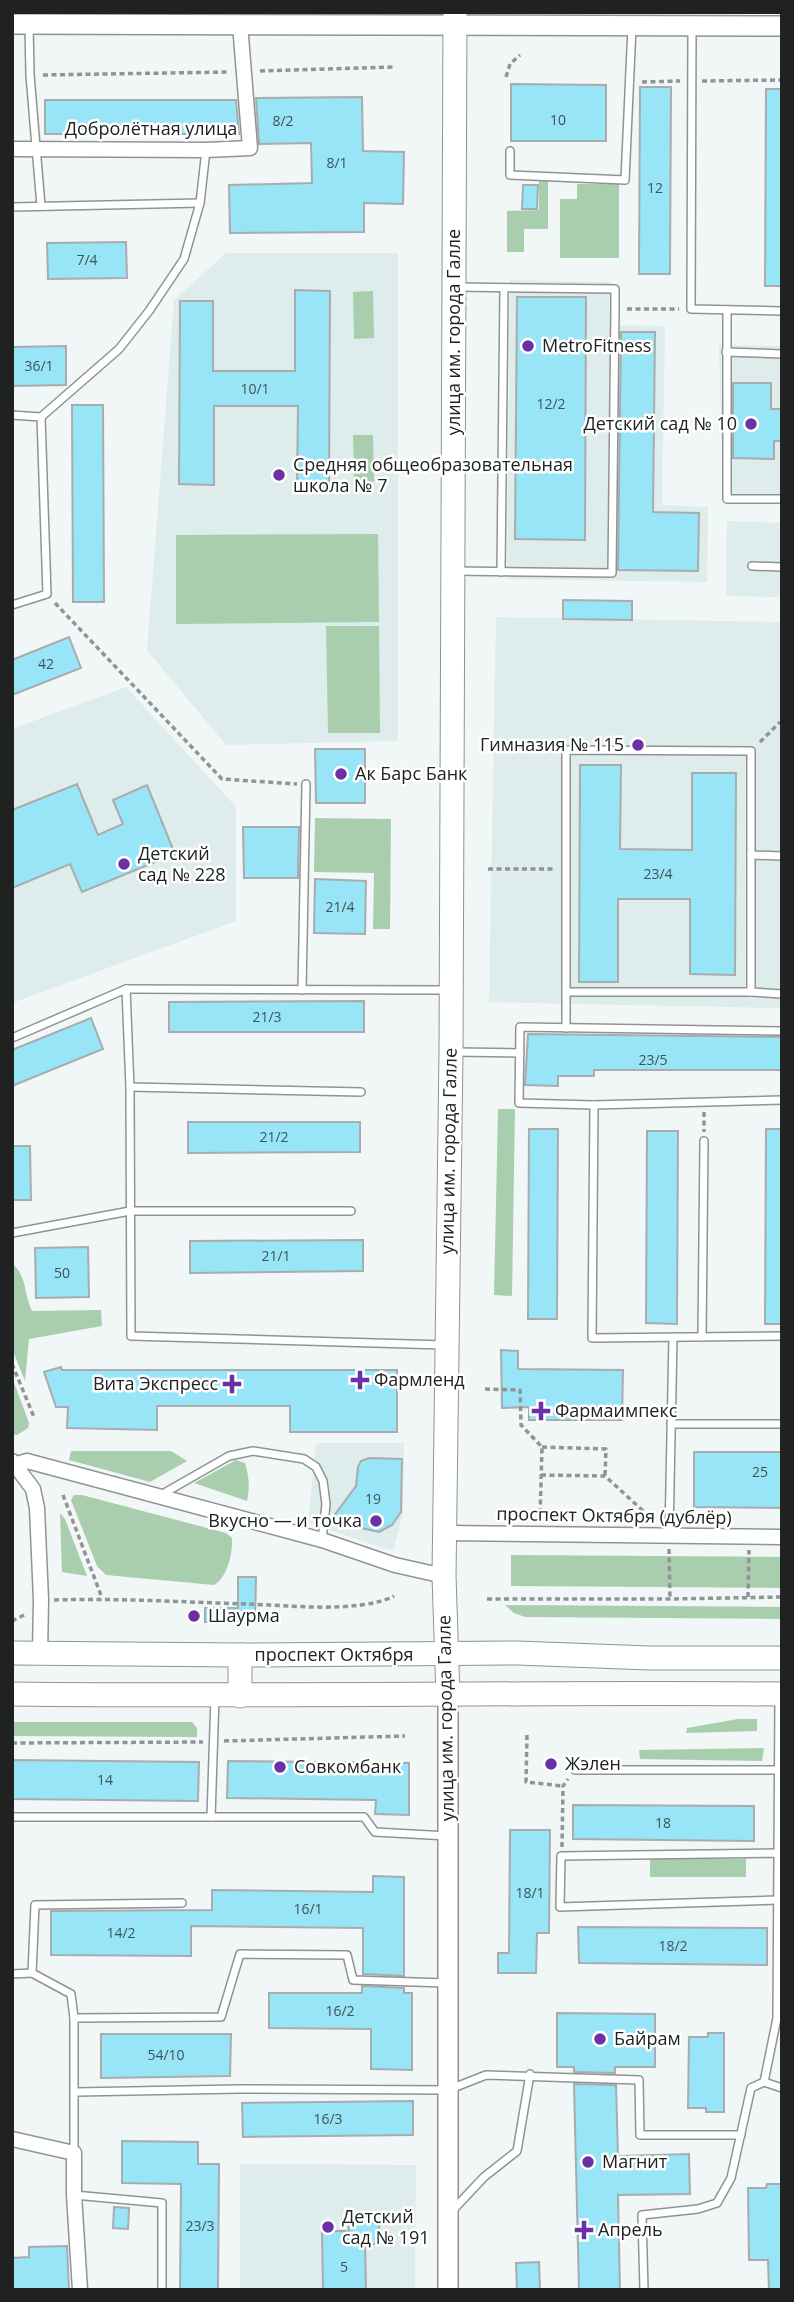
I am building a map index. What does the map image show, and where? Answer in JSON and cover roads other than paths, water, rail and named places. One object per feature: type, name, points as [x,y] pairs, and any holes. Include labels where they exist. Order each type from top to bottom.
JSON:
[{"type":"main road","points":[[759,12],[782,25]]},
{"type":"main road","points":[[21,24],[104,18],[240,24],[455,19],[632,26],[782,25]]},
{"type":"main road","name":"улица им. города Галле","points":[[447,2290],[448,1696],[444,1576],[451,1052],[455,19]]},
{"type":"main road","name":"проспект Октября","points":[[12,1653],[518,1653],[649,1658],[782,1658]]},
{"type":"main road","points":[[240,1655],[240,1696]]},
{"type":"main road","points":[[648,1693],[649,1658]]},
{"type":"main road","points":[[12,1694],[780,1694]]},
{"type":"street","name":"Добролётная улица","points":[[12,149],[250,148],[240,24]]},
{"type":"street","points":[[14,1462],[27,1461],[321,1540],[395,1565],[444,1576]]},
{"type":"street","points":[[14,1462],[33,1489],[37,1508],[40,1653]]},
{"type":"street","name":"проспект Октября (дублёр)","points":[[445,1533],[782,1537]]},
{"type":"street","points":[[12,2139],[74,2153],[80,2290]]},
{"type":"lane","points":[[21,24],[30,75],[41,206]]},
{"type":"lane","points":[[510,150],[510,176],[625,180],[632,26]]},
{"type":"lane","points":[[692,26],[691,309],[782,311]]},
{"type":"lane","points":[[12,415],[41,417],[119,349],[149,311],[184,258],[200,203],[206,150]]},
{"type":"lane","points":[[12,207],[200,203]]},
{"type":"lane","points":[[453,571],[612,573],[615,309],[615,289],[454,287]]},
{"type":"lane","points":[[501,572],[503,288]]},
{"type":"lane","points":[[727,310],[727,499],[782,499]]},
{"type":"lane","points":[[726,352],[782,354]]},
{"type":"lane","points":[[12,605],[47,594],[41,417]]},
{"type":"lane","points":[[752,566],[782,568]]},
{"type":"lane","points":[[566,1028],[566,750],[751,751],[751,992]]},
{"type":"lane","points":[[302,990],[306,784]]},
{"type":"lane","points":[[751,855],[782,856]]},
{"type":"lane","points":[[12,1038],[126,989],[451,990]]},
{"type":"lane","points":[[126,989],[130,1087],[131,1336],[445,1345]]},
{"type":"lane","points":[[566,992],[782,994]]},
{"type":"lane","points":[[782,1031],[520,1027],[519,1103],[594,1105],[782,1100]]},
{"type":"lane","points":[[451,1052],[520,1052]]},
{"type":"lane","points":[[130,1087],[361,1092]]},
{"type":"lane","points":[[594,1105],[592,1338],[782,1336]]},
{"type":"lane","points":[[702,1337],[704,1141]]},
{"type":"lane","points":[[12,1233],[130,1211],[351,1211]]},
{"type":"lane","points":[[669,1536],[673,1337]]},
{"type":"lane","points":[[671,1424],[782,1423]]},
{"type":"lane","points":[[158,1496],[229,1456],[253,1451],[304,1459],[316,1466],[323,1481],[326,1504],[321,1540]]},
{"type":"lane","points":[[764,2082],[780,2018],[780,1694]]},
{"type":"lane","points":[[211,1817],[215,1696]]},
{"type":"lane","points":[[575,1770],[780,1770]]},
{"type":"lane","points":[[12,1816],[364,1817],[375,1832],[448,1836]]},
{"type":"lane","points":[[778,1900],[560,1907],[561,1856],[780,1854]]},
{"type":"lane","points":[[32,1973],[35,1905],[182,1903]]},
{"type":"lane","points":[[74,2018],[221,2017],[240,1954],[347,1955],[353,1980],[448,1983]]},
{"type":"lane","points":[[12,1974],[32,1973],[71,1994],[76,2092],[74,2153]]},
{"type":"lane","points":[[76,2092],[239,2089],[447,2090],[485,2075],[530,2074],[639,2080],[640,2135],[741,2135]]},
{"type":"lane","points":[[447,2216],[484,2177],[517,2151],[530,2074]]},
{"type":"lane","points":[[644,2290],[642,2215],[698,2209],[717,2203],[731,2178],[751,2088],[764,2082],[782,2088]]},
{"type":"lane","points":[[74,2195],[162,2203],[162,2290]]},
{"type":"place","name":"MetroFitness","points":[[528,346]]},
{"type":"place","name":"Детский сад № 10","points":[[751,424]]},
{"type":"place","name":"Средняя общеобразовательная школа № 7","points":[[279,475]]},
{"type":"place","name":"Гимназия № 115","points":[[638,745]]},
{"type":"place","name":"Ак Барс Банк","points":[[341,774]]},
{"type":"place","name":"Детский сад № 228","points":[[124,864]]},
{"type":"place","name":"Фармленд","points":[[360,1380]]},
{"type":"place","name":"Вита Экспресс","points":[[232,1384]]},
{"type":"place","name":"Фармаимпекс","points":[[541,1411]]},
{"type":"place","name":"Вкусно — и точка","points":[[376,1521]]},
{"type":"place","name":"Шаурма","points":[[194,1616]]},
{"type":"place","name":"Жэлен","points":[[551,1764]]},
{"type":"place","name":"Совкомбанк","points":[[280,1767]]},
{"type":"place","name":"Байрам","points":[[600,2039]]},
{"type":"place","name":"Магнит","points":[[588,2162]]},
{"type":"place","name":"Детский сад № 191","points":[[328,2227]]},
{"type":"place","name":"Апрель","points":[[584,2230]]}]
